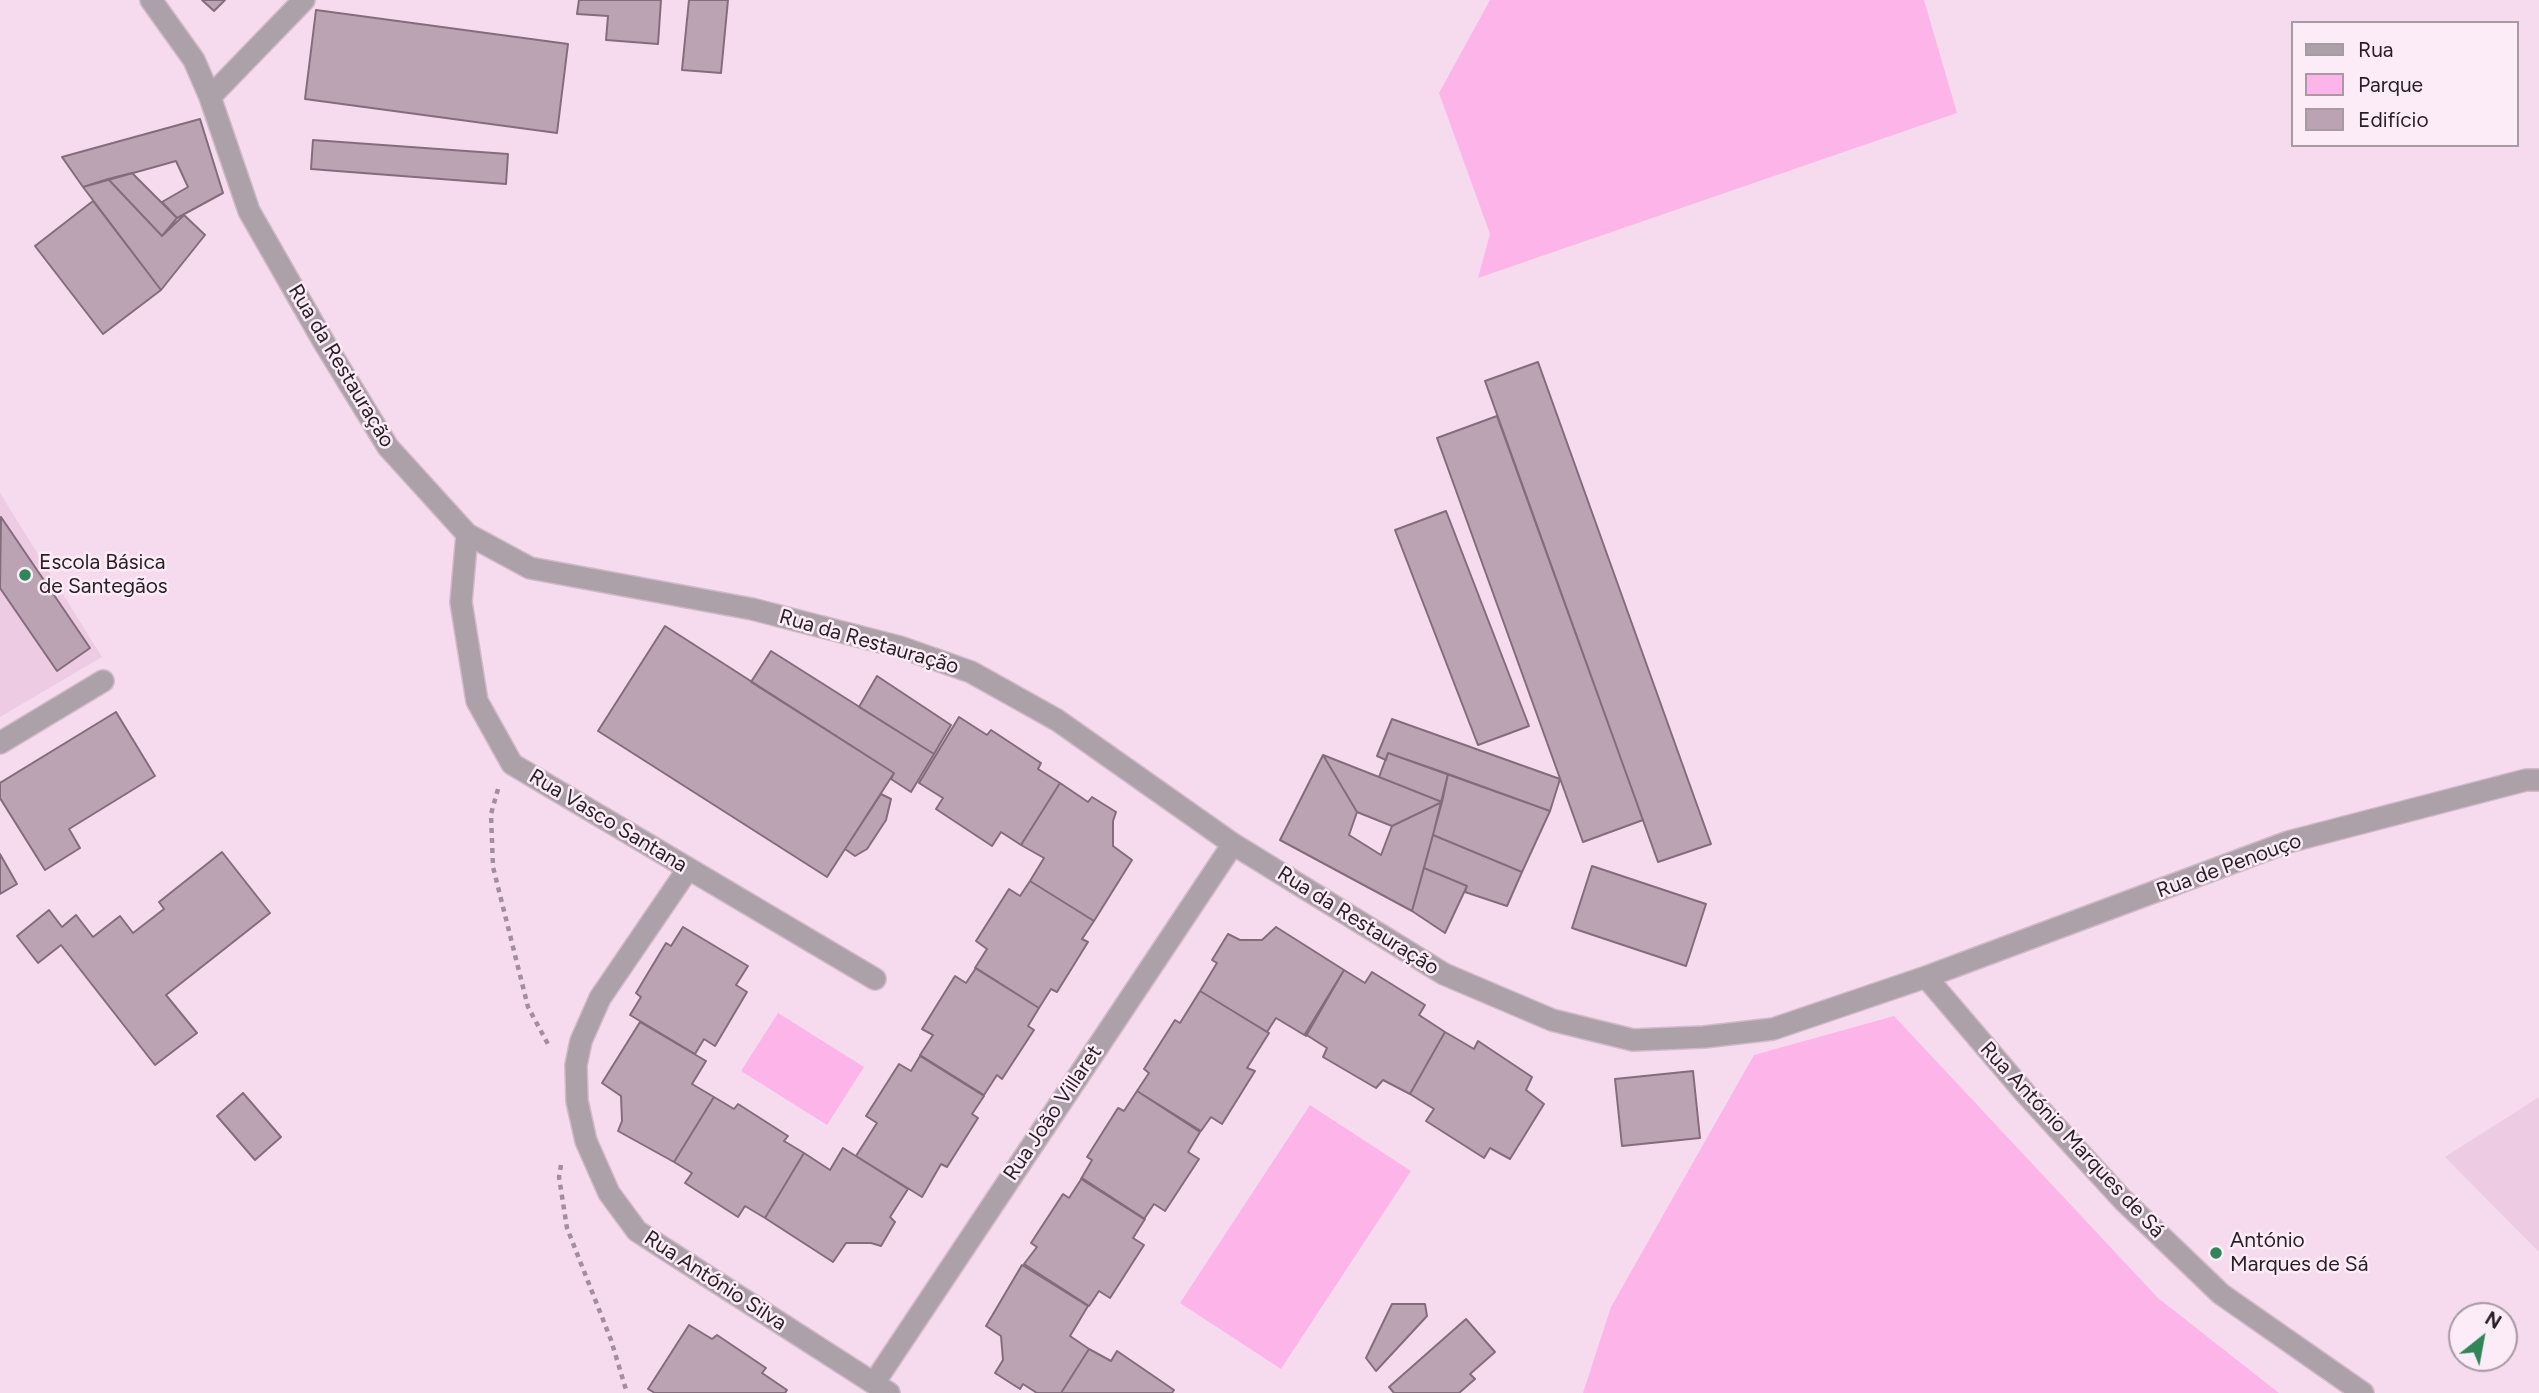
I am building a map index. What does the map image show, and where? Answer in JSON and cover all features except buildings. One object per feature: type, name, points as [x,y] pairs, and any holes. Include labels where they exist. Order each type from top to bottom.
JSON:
[{"type":"street","name":"Rua da Restauração","points":[[151,0],[194,60],[210,97],[249,211],[325,344],[388,447],[467,534],[530,568],[752,609],[900,648],[971,672],[1057,720],[1233,844],[1455,979],[1552,1020],[1633,1040],[1704,1037],[1773,1029],[1926,977]]},
{"type":"street","points":[[210,97],[304,0]]},
{"type":"street","name":"Rua Vasco Santana","points":[[467,534],[461,602],[477,701],[512,764],[875,979]]},
{"type":"street","points":[[0,743],[103,681]]},
{"type":"street","name":"Rua de Penouço","points":[[1926,977],[2288,842],[2526,780],[2539,779]]},
{"type":"street","name":"Rua João Villaret","points":[[881,1388],[1233,844]]},
{"type":"street","name":"Rua António Silva","points":[[688,869],[600,998],[581,1041],[576,1065],[577,1101],[586,1141],[609,1193],[637,1231],[881,1388]]},
{"type":"street","name":"Rua António Marques de Sá","points":[[1926,977],[2025,1093],[2151,1228],[2221,1294],[2363,1393]]},
{"type":"path","points":[[512,764],[498,787],[491,814],[493,867],[528,1007],[546,1044],[576,1065]]},
{"type":"path","points":[[563,1152],[559,1177],[567,1228],[611,1340],[627,1393]]},
{"type":"shaded area","name":"Escola Básica de Santegãos","points":[[0,493],[102,657],[0,717]]},
{"type":"shaded area","points":[[2539,1097],[2539,1252],[2445,1157]]},
{"type":"green space","points":[[1490,0],[1924,0],[1957,113],[1478,278],[1490,234],[1439,93]]},
{"type":"green space","points":[[778,1013],[864,1067],[827,1125],[741,1071]]},
{"type":"green space","points":[[1894,1016],[2158,1298],[2279,1393],[1583,1393],[1611,1307],[1754,1055]]},
{"type":"green space","points":[[1310,1105],[1411,1171],[1281,1369],[1180,1303]]},
{"type":"place","name":"Escola Básica de Santegãos","points":[[25,575]]},
{"type":"place","name":"António Marques de Sá","points":[[2216,1253]]}]
